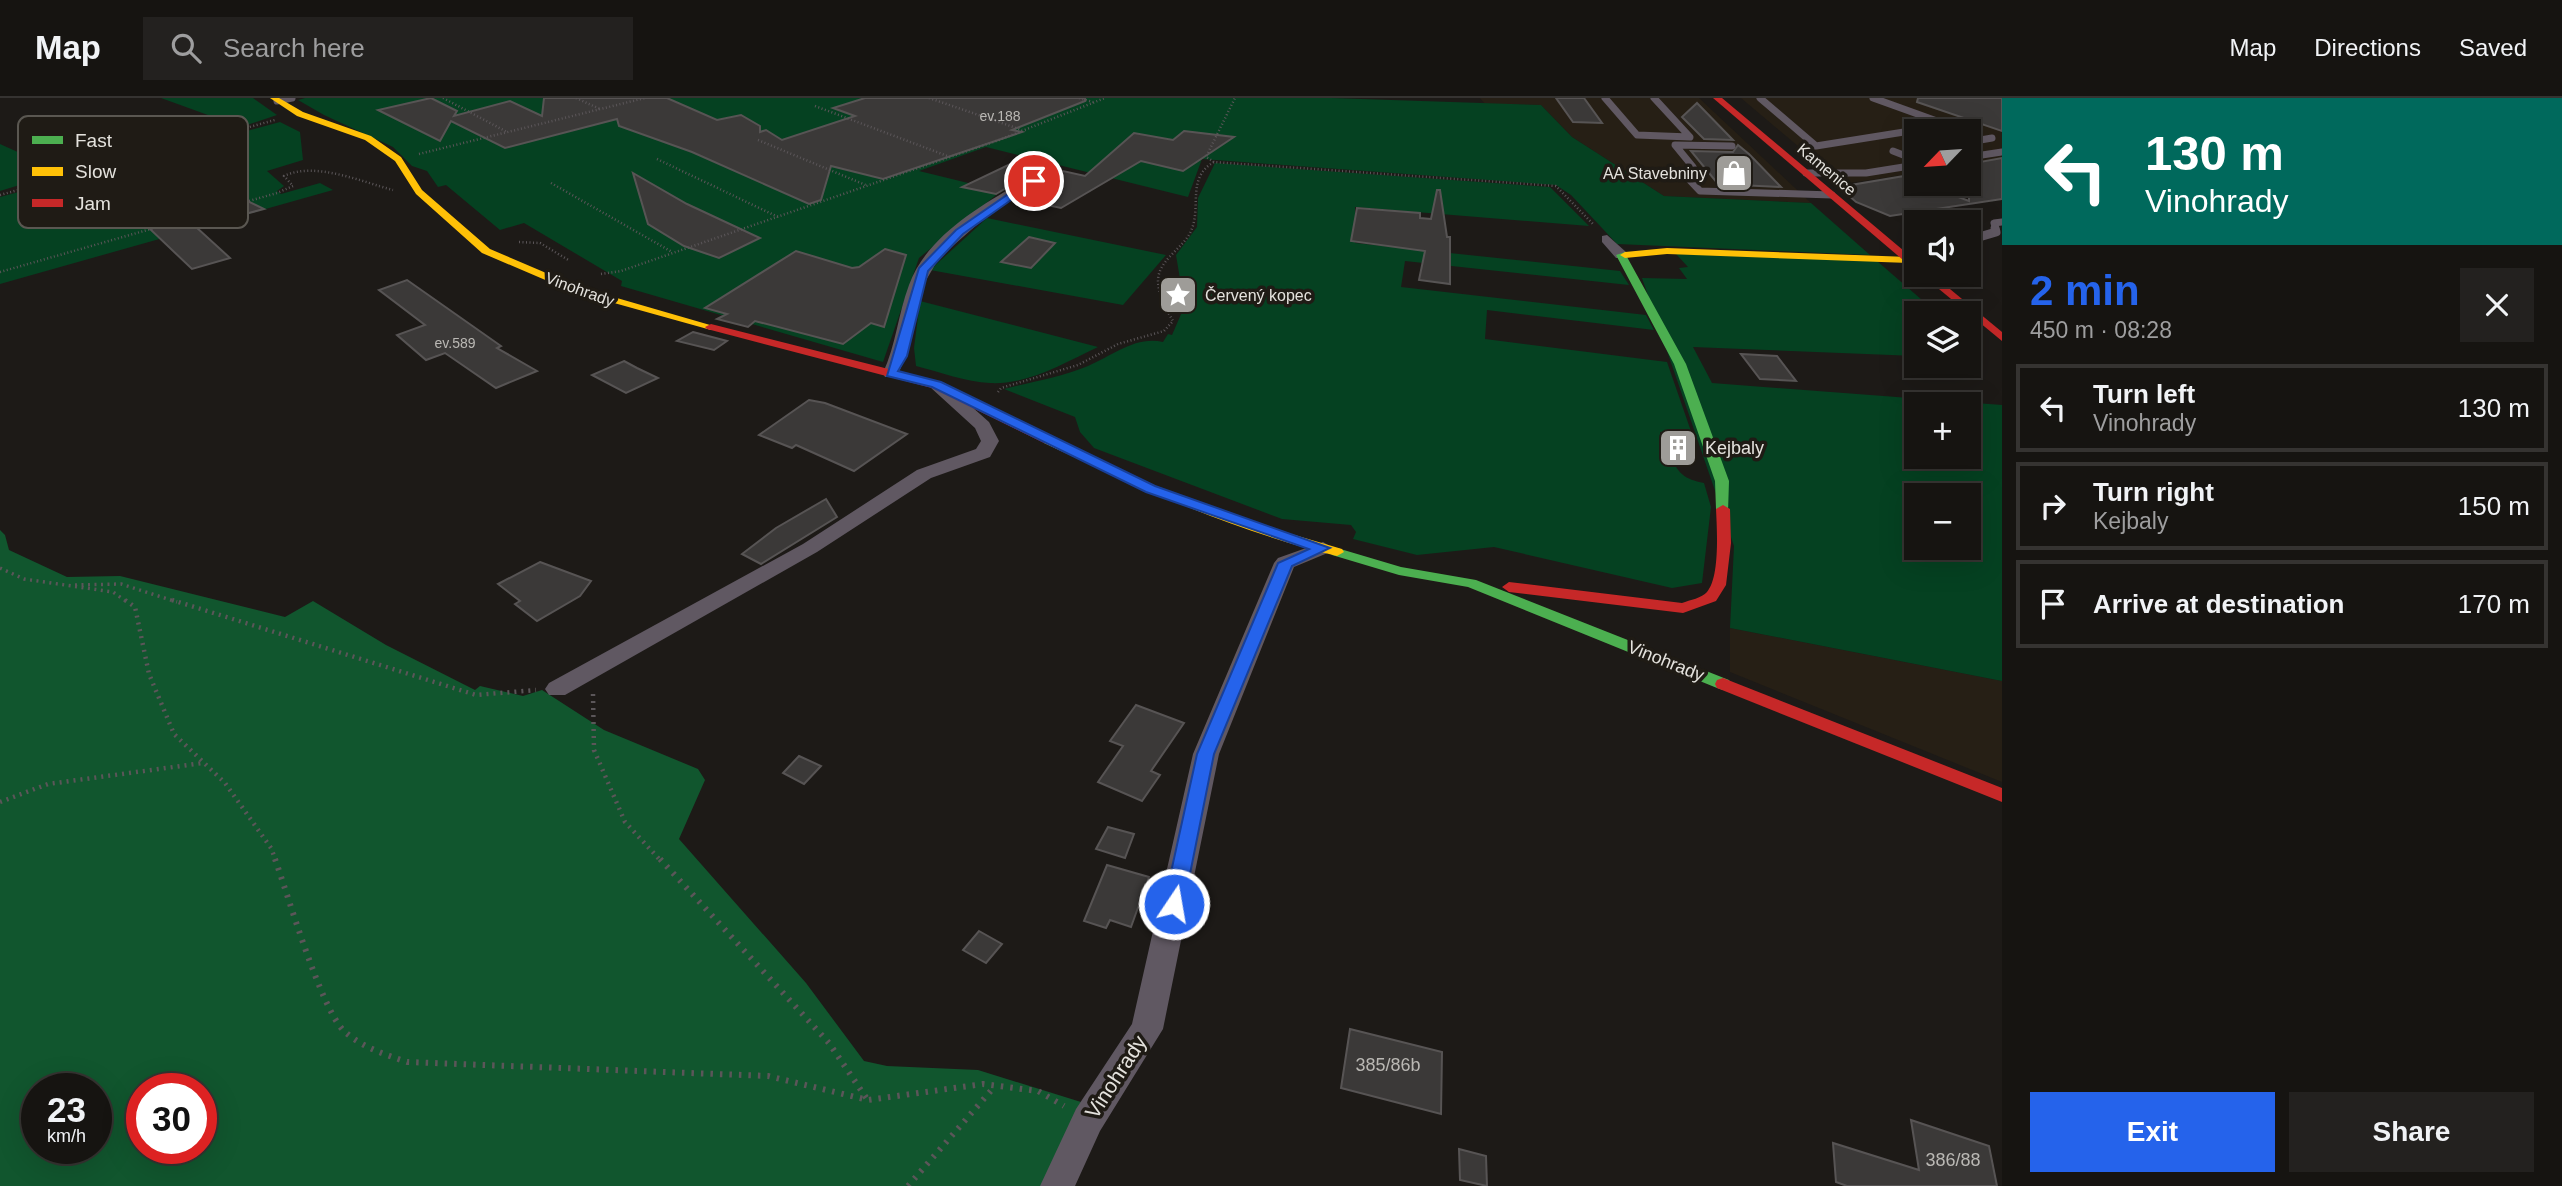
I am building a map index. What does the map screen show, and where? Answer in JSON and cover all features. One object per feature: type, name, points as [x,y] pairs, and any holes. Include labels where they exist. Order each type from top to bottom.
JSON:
[{"type":"street","name":"Kamenice","points":[[1717,98],[1904,253]]},
{"type":"street","name":"Vinohrady","points":[[281,99],[300,114],[368,138],[398,159],[419,192],[486,251],[575,289],[625,305],[936,385],[1151,489],[1399,571],[1471,583],[2002,795]]},
{"type":"street","points":[[891,373],[901,356],[923,270],[960,232],[1011,194],[1056,168]]},
{"type":"street","points":[[1471,583],[1683,608],[1711,598],[1719,585],[1724,543],[1722,481],[1680,364],[1621,255],[1606,239]]},
{"type":"street","points":[[1621,255],[1667,251],[1904,257]]},
{"type":"street","points":[[1941,287],[2002,338]]},
{"type":"street","name":"Vinohrady","points":[[557,689],[810,548],[924,474],[983,453],[990,441],[983,426],[936,385]]},
{"type":"street","name":"Vinohrady","points":[[1057,1186],[1088,1120],[1147,1029],[1211,741],[1286,563],[1323,548]]},
{"type":"lane","points":[[1605,98],[1637,135],[1690,136],[1654,98]]},
{"type":"lane","points":[[1760,98],[1816,146],[1948,125],[1874,98]]},
{"type":"lane","points":[[1981,140],[1993,138]]},
{"type":"lane","points":[[1732,146],[1675,145],[1693,167],[1684,174],[1700,191],[1832,195]]},
{"type":"lane","points":[[1893,151],[1904,155]]},
{"type":"lane","points":[[1981,155],[2002,152]]},
{"type":"lane","points":[[1806,173],[1866,173],[1904,167]]},
{"type":"lane","points":[[1981,236],[1996,232],[1994,223],[2002,222]]},
{"type":"path","points":[[443,98],[507,132]]},
{"type":"path","points":[[576,98],[600,109]]},
{"type":"path","points":[[398,159],[645,98]]},
{"type":"path","points":[[929,98],[1023,130]]},
{"type":"path","points":[[1079,98],[1094,103]]},
{"type":"path","points":[[599,274],[621,271],[869,187],[1105,98]]},
{"type":"path","points":[[1235,98],[1206,157],[1214,162],[1556,186],[1606,239]]},
{"type":"path","points":[[815,106],[951,157]]},
{"type":"path","points":[[248,128],[300,114]]},
{"type":"path","points":[[758,140],[869,187]]},
{"type":"path","points":[[657,159],[779,218]]},
{"type":"path","points":[[989,410],[1001,388],[1078,365],[1118,344],[1164,331],[1173,321],[1157,283],[1159,272],[1192,229],[1195,190],[1202,171],[1214,162]]},
{"type":"path","points":[[248,201],[293,186],[284,176],[298,170],[354,179],[391,190]]},
{"type":"path","points":[[551,183],[673,253]]},
{"type":"path","points":[[0,195],[18,190]]},
{"type":"path","points":[[0,272],[154,228]]},
{"type":"path","points":[[524,247],[518,242],[532,240],[547,245],[580,268]]},
{"type":"path","points":[[0,568],[24,579],[113,593],[135,607],[149,674],[174,734],[225,783],[271,848],[321,990],[342,1029],[368,1049],[407,1062],[768,1076],[868,1100],[983,1084],[1038,1091],[1088,1120]]},
{"type":"path","points":[[57,586],[121,584],[476,695],[557,689]]},
{"type":"path","points":[[597,666],[592,704],[594,750],[625,822],[829,1043],[868,1100]]},
{"type":"path","points":[[0,802],[48,784],[204,763]]},
{"type":"path","points":[[908,1186],[996,1086]]},
{"type":"shaded area","points":[[1480,98],[1699,98],[1811,203],[1664,196],[1572,137],[1541,105],[1485,104]]},
{"type":"shaded area","points":[[1741,98],[2002,98],[2002,158],[1981,162],[1981,119],[1904,119],[1904,175],[1843,184]]},
{"type":"shaded area","points":[[1730,628],[2002,681],[2002,782],[1730,672]]},
{"type":"green space","points":[[161,98],[253,98],[277,115],[248,125],[248,116],[211,116]]},
{"type":"green space","points":[[1332,98],[1541,105],[1572,137],[1664,196],[1811,203],[1870,255],[1617,244],[1571,195],[1556,185],[1202,159],[1188,197],[986,147],[919,171],[1001,191],[919,258],[883,362],[621,286],[622,281],[524,223],[500,230],[446,185],[438,187],[427,171],[412,166],[393,147],[298,100]]},
{"type":"green space","points":[[280,122],[300,132],[303,160],[267,171],[284,186],[277,191],[281,194],[320,183],[333,190],[248,214],[248,131]]},
{"type":"green space","points":[[0,144],[18,152],[18,185],[0,191]]},
{"type":"green space","points":[[1215,163],[1550,187],[1589,226],[1355,207],[1355,243],[1620,271],[1629,285],[1405,261],[1401,287],[1646,315],[1654,330],[1487,310],[1485,339],[1667,362],[1693,437],[1660,432],[1662,454],[1670,456],[1683,475],[1704,483],[1711,507],[1702,583],[1672,588],[1494,547],[1417,555],[1353,539],[1356,532],[1351,525],[1282,519],[1094,448],[1080,432],[1075,417],[1004,389],[1068,373],[1134,344],[1163,342],[1168,334],[1172,335],[1188,298],[1181,289],[1176,288],[1180,279],[1176,255],[1197,227],[1198,198]]},
{"type":"green space","points":[[18,192],[18,228],[198,228],[0,284],[0,197]]},
{"type":"green space","points":[[987,218],[1166,255],[1123,305],[930,270]]},
{"type":"green space","points":[[1676,254],[1877,261],[1923,301],[1904,301],[1904,356],[1693,347],[1712,383],[1904,398],[1904,469],[1981,469],[1981,403],[2002,405],[2002,681],[1730,628],[1734,546],[1642,278],[1687,279],[1679,268],[1688,267]]},
{"type":"green space","points":[[920,301],[1098,347],[1032,377],[1004,383],[972,381],[916,366],[914,348]]},
{"type":"green space","points":[[0,530],[5,535],[9,550],[67,577],[120,576],[285,617],[313,601],[386,645],[475,690],[480,686],[523,696],[542,690],[604,730],[698,769],[705,780],[679,839],[806,983],[864,1061],[887,1066],[978,1070],[1081,1102],[1048,1186],[0,1186]]},
{"type":"building","points":[[431,98],[457,111],[454,116],[510,101],[542,116],[544,98],[667,98],[717,120],[741,115],[760,126],[760,132],[766,130],[782,140],[855,116],[833,108],[865,98],[1085,98],[1085,101],[1012,130],[1022,132],[883,179],[831,166],[821,200],[809,204],[692,152],[619,126],[617,119],[505,148],[451,121],[440,141],[378,110]]},
{"type":"building","points":[[1556,98],[1584,98],[1602,123],[1573,122]]},
{"type":"building","points":[[1918,98],[2002,98],[2002,131],[1981,124],[1981,119],[1967,119],[1917,102]]},
{"type":"building","points":[[1697,103],[1733,140],[1704,139],[1682,117]]},
{"type":"building","points":[[1184,131],[1234,137],[1183,171],[1141,161],[1061,208],[1018,199],[1063,171],[1085,176],[1134,133],[1173,140]]},
{"type":"building","points":[[1738,145],[1781,187],[1718,184],[1691,151],[1733,152]]},
{"type":"building","points":[[2002,158],[2002,199],[1930,210],[1904,210],[1904,214],[1890,216],[1856,202],[1839,187],[1904,176],[1904,196],[1956,196],[1969,201],[1969,196],[1981,196],[1981,162]]},
{"type":"building","points":[[1019,160],[1044,166],[996,194],[962,187]]},
{"type":"building","points":[[633,173],[687,204],[760,238],[719,258],[684,246],[648,224]]},
{"type":"building","points":[[1437,190],[1440,190],[1447,237],[1450,237],[1450,284],[1419,280],[1425,251],[1351,241],[1357,208],[1420,213],[1420,218],[1431,219]]},
{"type":"building","points":[[248,201],[264,209],[248,213]]},
{"type":"building","points":[[149,228],[197,228],[230,258],[192,269]]},
{"type":"building","points":[[1029,237],[1055,243],[1031,268],[1001,262]]},
{"type":"building","points":[[885,249],[906,255],[884,327],[871,323],[843,344],[755,321],[748,327],[717,319],[727,314],[705,308],[796,251],[852,268],[859,267]]},
{"type":"building","points":[[407,280],[501,346],[497,348],[537,371],[496,388],[445,353],[426,360],[397,335],[425,325],[379,290]]},
{"type":"building","points":[[693,332],[727,341],[714,350],[677,341]]},
{"type":"building","points":[[1741,354],[1777,356],[1796,381],[1760,379]]},
{"type":"building","points":[[624,361],[658,378],[626,393],[592,375]]},
{"type":"building","points":[[809,400],[825,403],[907,434],[854,471],[796,445],[792,448],[759,435]]},
{"type":"building","points":[[826,499],[837,517],[761,564],[742,554],[776,528]]},
{"type":"building","points":[[540,562],[591,581],[580,596],[537,621],[515,604],[520,601],[498,584]]},
{"type":"building","points":[[1136,705],[1184,723],[1151,771],[1160,775],[1142,801],[1098,782],[1123,746],[1110,741]]},
{"type":"building","points":[[799,756],[821,766],[804,784],[783,773]]},
{"type":"building","points":[[1108,827],[1134,834],[1125,858],[1096,849]]},
{"type":"building","points":[[1107,865],[1149,877],[1131,927],[1110,920],[1106,928],[1084,921]]},
{"type":"building","points":[[979,931],[1002,944],[986,963],[963,950]]},
{"type":"building","points":[[1350,1029],[1442,1052],[1441,1114],[1341,1088]]},
{"type":"building","points":[[1911,1120],[1989,1146],[1997,1186],[1847,1186],[1836,1182],[1833,1143],[1919,1170]]},
{"type":"building","points":[[1459,1149],[1486,1156],[1487,1186],[1460,1180]]},
{"type":"traffic: fast","points":[[1625,255],[1621,255],[1680,364],[1722,481],[1723,509]]},
{"type":"traffic: fast","points":[[1337,552],[1399,571],[1471,583],[1723,684]]},
{"type":"traffic: slow","points":[[274,98],[300,114],[368,138],[398,159],[419,192],[486,251],[575,289],[711,327]]},
{"type":"traffic: slow","points":[[1625,255],[1667,251],[1904,260]]},
{"type":"traffic: slow","points":[[1049,440],[1151,489],[1266,531],[1337,552]]},
{"type":"traffic: jam","points":[[1717,98],[1904,256]]},
{"type":"traffic: jam","points":[[1941,287],[2002,338]]},
{"type":"traffic: jam","points":[[711,327],[936,385],[1049,440]]},
{"type":"traffic: jam","points":[[1509,587],[1683,608],[1711,598],[1719,585],[1724,543],[1723,509]]},
{"type":"traffic: jam","points":[[1723,684],[2002,795]]},
{"type":"place","name":"AA Stavebniny","points":[[1734,173]]},
{"type":"place","name":"Červený kopec","points":[[1178,295]]},
{"type":"place","name":"Kejbaly","points":[[1678,448]]},
{"type":"route","points":[[1034,181],[1011,194],[960,232],[923,270],[911,308],[901,356],[891,373],[936,385],[1151,489],[1266,531],[1323,548],[1286,563],[1275,587],[1206,754],[1174,904]]}]
